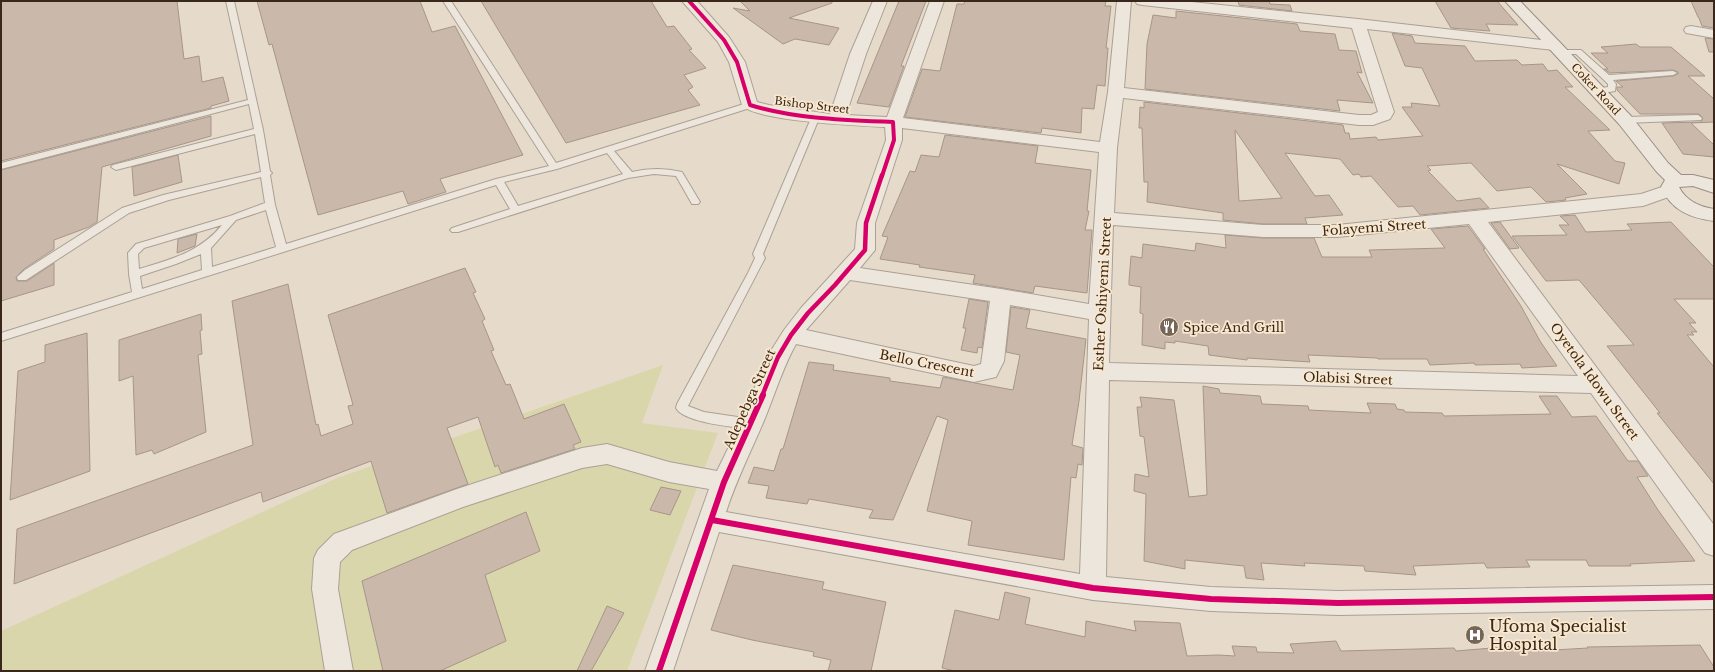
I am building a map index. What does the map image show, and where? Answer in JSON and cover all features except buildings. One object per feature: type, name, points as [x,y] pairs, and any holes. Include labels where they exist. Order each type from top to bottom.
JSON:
[{"type":"main road","name":"Coker Road","points":[[1512,1],[1558,48],[1602,84],[1625,120],[1662,167],[1680,184],[1673,196],[1704,214]]},
{"type":"main road","points":[[1680,184],[1714,187]]},
{"type":"street","points":[[689,1],[724,40],[736,62],[750,105]]},
{"type":"street","points":[[836,120],[858,54],[880,1]]},
{"type":"street","points":[[886,121],[937,1]]},
{"type":"street","name":"Esther Oshiyemi Street","points":[[1093,588],[1098,313],[1105,218],[1108,148],[1116,92],[1124,1]]},
{"type":"street","points":[[1142,1],[1209,4],[1558,48]]},
{"type":"street","points":[[1116,92],[1359,120],[1373,120],[1384,116],[1386,112],[1358,23]]},
{"type":"street","points":[[1691,30],[1714,34]]},
{"type":"street","name":"Bishop Street","points":[[750,105],[767,110],[836,120],[886,121],[1108,148]]},
{"type":"street","name":"Adepebga Street","points":[[659,671],[724,482],[751,424],[778,357],[791,335],[808,313],[846,273],[865,250],[866,223],[894,140],[886,121]]},
{"type":"street","points":[[1643,200],[1680,184]]},
{"type":"street","points":[[1643,200],[1704,214]]},
{"type":"street","name":"Folayemi Street","points":[[1105,218],[1263,231],[1337,231],[1643,200]]},
{"type":"street","name":"Oyetola Idowu Street","points":[[1475,218],[1714,545]]},
{"type":"street","points":[[846,273],[1001,296],[1098,313]]},
{"type":"street","name":"Bello Crescent","points":[[791,335],[974,374],[988,371],[993,361],[1001,296]]},
{"type":"street","name":"Olabisi Street","points":[[1098,371],[1598,385]]},
{"type":"street","points":[[339,671],[325,589],[327,558],[343,542],[457,499],[582,458],[607,454],[669,472],[724,482]]},
{"type":"street","points":[[712,520],[1093,588],[1212,599],[1338,603],[1714,597]]},
{"type":"lane","points":[[230,1],[259,130],[267,173],[270,204],[282,249]]},
{"type":"lane","points":[[447,1],[554,166]]},
{"type":"lane","points":[[1602,84],[1673,73]]},
{"type":"lane","points":[[1,166],[221,108],[253,101]]},
{"type":"lane","points":[[1,337],[499,181],[609,150],[750,105]]},
{"type":"lane","points":[[751,424],[706,417],[685,411],[682,408],[760,258],[758,254],[816,116]]},
{"type":"lane","points":[[1625,120],[1698,118]]},
{"type":"lane","points":[[116,167],[259,130]]},
{"type":"lane","points":[[609,150],[630,176]]},
{"type":"lane","points":[[455,230],[515,210],[630,176],[659,171],[669,171],[678,174],[695,202]]},
{"type":"lane","points":[[22,277],[41,263],[73,246],[111,218],[134,207],[182,193],[236,182],[267,173]]},
{"type":"lane","points":[[499,181],[515,210]]},
{"type":"lane","points":[[138,294],[134,274],[133,253],[140,246],[233,218],[270,204]]},
{"type":"lane","points":[[134,274],[192,254],[206,247],[216,239],[233,218]]},
{"type":"lane","points":[[206,247],[207,273]]},
{"type":"shaded area","points":[[663,365],[642,423],[718,433],[627,671],[1,671],[1,631],[337,478]]},
{"type":"cycle path","points":[[659,671],[724,482],[751,424],[778,357],[791,335],[808,313],[835,285],[865,250],[866,223],[894,140],[893,122],[836,120],[767,110],[750,105],[737,62],[724,40],[689,1]]},
{"type":"cycle path","points":[[712,520],[1093,588],[1211,599],[1338,603],[1714,597]]},
{"type":"place","name":"Spice And Grill","points":[[1169,327]]},
{"type":"place","name":"Ufoma Specialist Hospital","points":[[1475,635]]}]
